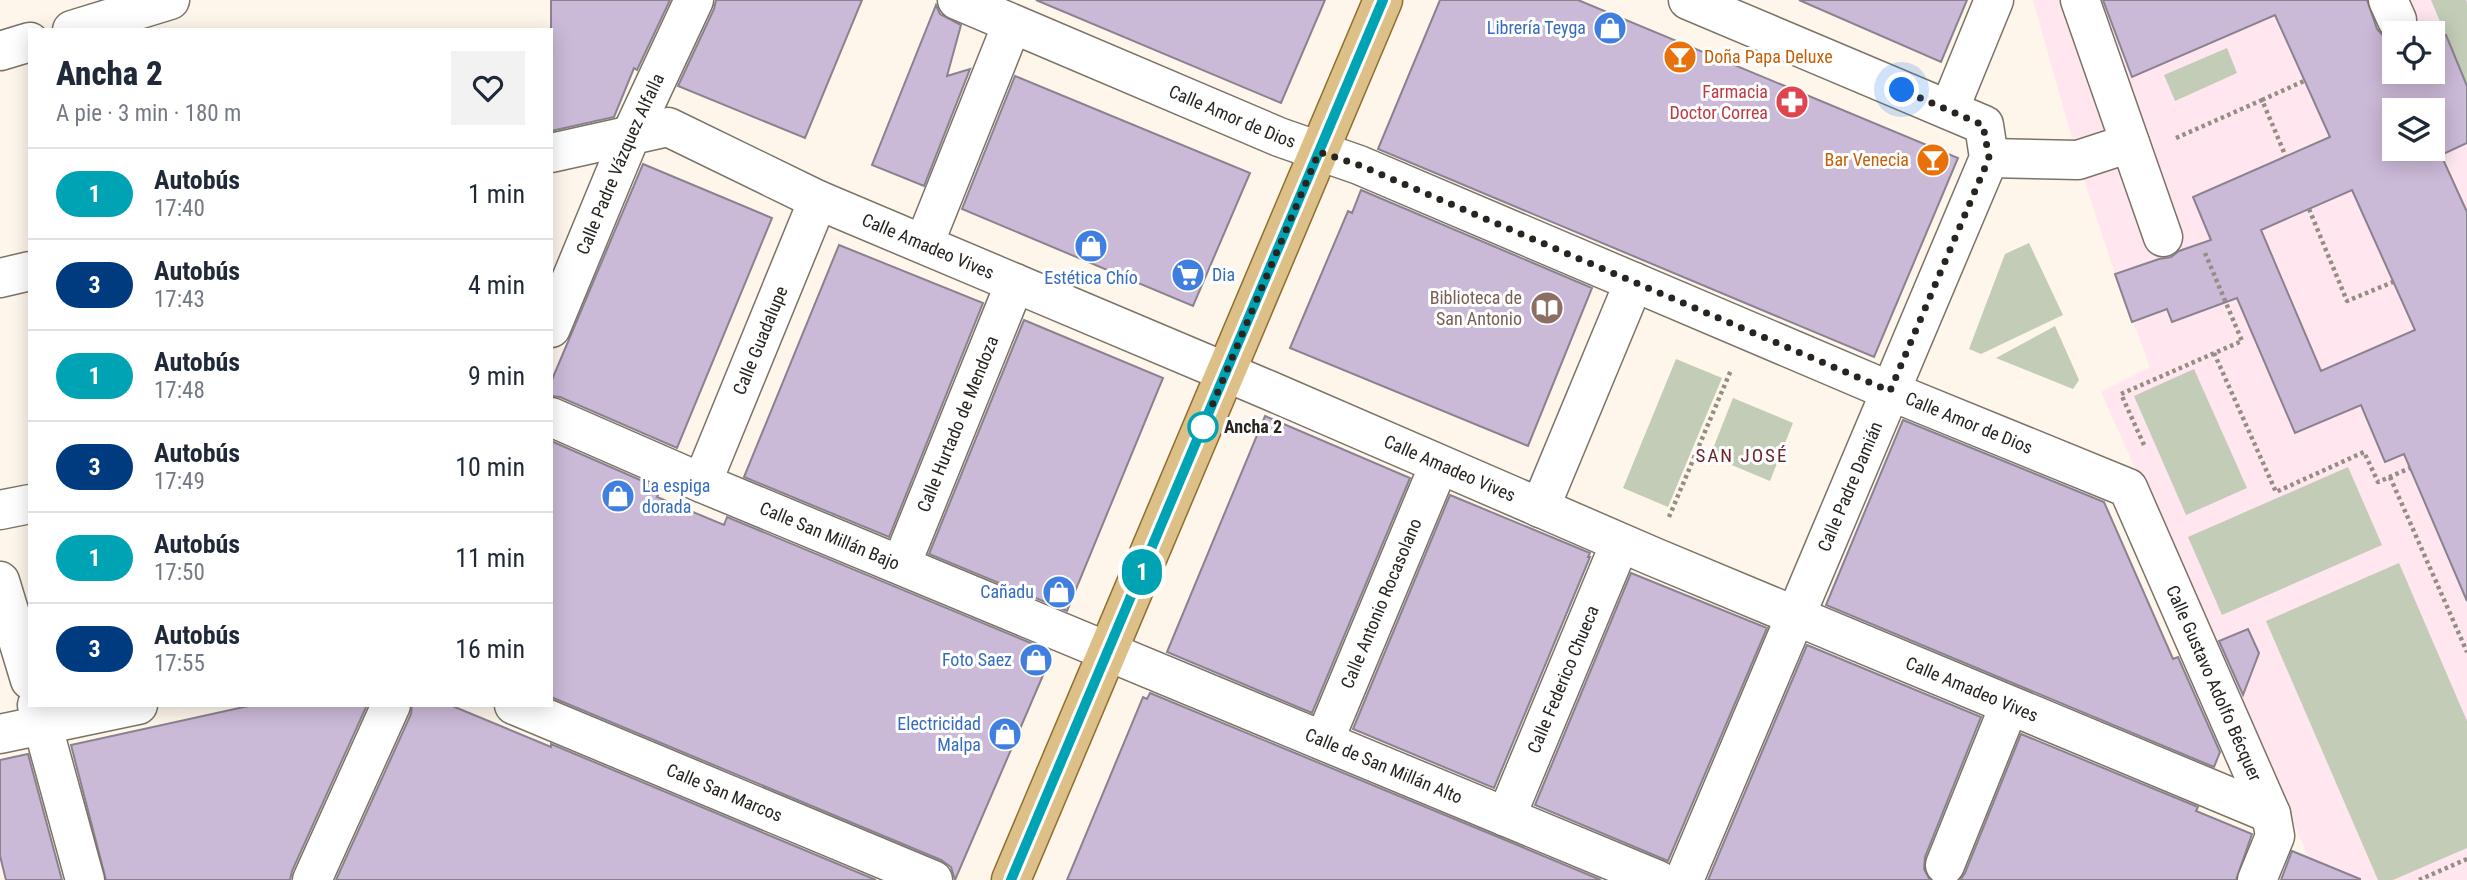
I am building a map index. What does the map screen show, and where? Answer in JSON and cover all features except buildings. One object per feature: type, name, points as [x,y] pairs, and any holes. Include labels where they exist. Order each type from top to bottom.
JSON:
[{"type":"main road","points":[[1011,880],[1383,0]]},
{"type":"street","points":[[79,28],[170,0]]},
{"type":"street","name":"Calle Padre Vázquez Alfalla","points":[[553,323],[630,137],[694,0]]},
{"type":"street","name":"Calle Amor de Dios","points":[[957,0],[1279,137],[1359,165],[1890,391],[2128,488]]},
{"type":"street","points":[[1688,0],[1983,125],[1989,158],[2078,160],[2130,143]]},
{"type":"street","points":[[1949,110],[1994,0]]},
{"type":"street","points":[[2081,0],[2163,237]]},
{"type":"street","points":[[924,244],[1012,24]]},
{"type":"street","points":[[0,51],[28,43]]},
{"type":"street","name":"Calle Amadeo Vives","points":[[553,153],[668,128],[818,200],[1620,543],[2271,814]]},
{"type":"street","name":"Calle Padre Damián","points":[[1684,880],[1989,158]]},
{"type":"street","name":"Calle Guadalupe","points":[[702,482],[818,200]]},
{"type":"street","points":[[0,278],[28,271]]},
{"type":"street","points":[[1539,508],[1634,282]]},
{"type":"street","name":"Calle Hurtado de Mendoza","points":[[901,565],[1015,284]]},
{"type":"street","name":"Calle San Millán Bajo","points":[[553,418],[1109,651]]},
{"type":"street","name":"Calle Antonio Rocasolano","points":[[1324,741],[1439,465]]},
{"type":"street","name":"Calle Gustavo Adolfo Bécquer","points":[[2128,488],[2271,814],[2275,836],[2257,880]]},
{"type":"street","points":[[0,510],[28,504]]},
{"type":"street","name":"Calle Federico Chueca","points":[[1506,817],[1620,543]]},
{"type":"street","points":[[0,581],[28,673]]},
{"type":"street","name":"Calle de San Millán Alto","points":[[1109,651],[1658,880]]},
{"type":"street","points":[[1945,865],[2009,706]]},
{"type":"street","points":[[0,734],[40,715],[118,707]]},
{"type":"street","points":[[312,880],[390,707]]},
{"type":"street","name":"Calle San Marcos","points":[[519,707],[933,880]]},
{"type":"street","points":[[40,715],[85,880]]},
{"type":"path","points":[[2130,143],[2177,138],[2304,81]]},
{"type":"path","points":[[2262,100],[2286,156]]},
{"type":"path","points":[[2309,209],[2347,301],[2393,282]]},
{"type":"path","points":[[2149,455],[2121,394],[2242,341],[2193,225],[2163,237]]},
{"type":"path","points":[[1673,509],[1748,330]]},
{"type":"path","points":[[2214,353],[2276,492],[2364,452],[2378,482],[2410,468]]},
{"type":"path","points":[[2390,477],[2467,652]]},
{"type":"path","points":[[2419,880],[2467,859]]},
{"type":"shaded area","points":[[2033,0],[2467,0],[2467,880],[2319,880],[2101,392],[2150,367],[2084,180]]},
{"type":"green space","points":[[2431,0],[2466,0],[2467,86],[2445,33],[2445,21],[2440,21]]},
{"type":"green space","points":[[2227,48],[2237,73],[2175,101],[2164,75]]},
{"type":"green space","points":[[2029,243],[2063,315],[1981,354],[1969,349],[2005,254]]},
{"type":"green space","points":[[2055,326],[2079,380],[2073,389],[1996,358]]},
{"type":"green space","points":[[1676,359],[1722,378],[1668,507],[1623,488]]},
{"type":"green space","points":[[2194,369],[2247,488],[2186,515],[2134,396]]},
{"type":"green space","points":[[1733,398],[1793,423],[1770,481],[1710,456]]},
{"type":"green space","points":[[2348,467],[2382,545],[2222,615],[2188,537]]},
{"type":"green space","points":[[2399,563],[2467,721],[2467,848],[2393,880],[2378,880],[2266,621]]},
{"type":"bus line","name":"1","points":[[1011,880],[1383,0]]},
{"type":"place","name":"Librería Teyga","points":[[1610,28]]},
{"type":"place","name":"Doña Papa Deluxe","points":[[1680,57]]},
{"type":"place","name":"Farmacia Doctor Correa","points":[[1792,102]]},
{"type":"place","name":"Bar Venecia","points":[[1933,160]]},
{"type":"place","name":"Estética Chío","points":[[1091,246]]},
{"type":"place","name":"Dia","points":[[1188,275]]},
{"type":"place","name":"Biblioteca de San Antonio","points":[[1547,308]]},
{"type":"place","name":"Ancha 2","points":[[1203,427]]},
{"type":"place","name":"La espiga dorada","points":[[618,496]]},
{"type":"place","name":"Cañadu","points":[[1059,592]]},
{"type":"place","name":"Foto Saez","points":[[1036,660]]},
{"type":"place","name":"Electricidad Malpa","points":[[1005,734]]},
{"type":"district","name":"SAN JOSÉ","points":[[1742,455]]},
{"type":"route","points":[[1203,427],[1319,152],[1359,165],[1890,391],[1989,158],[1983,125],[1902,90]]}]
